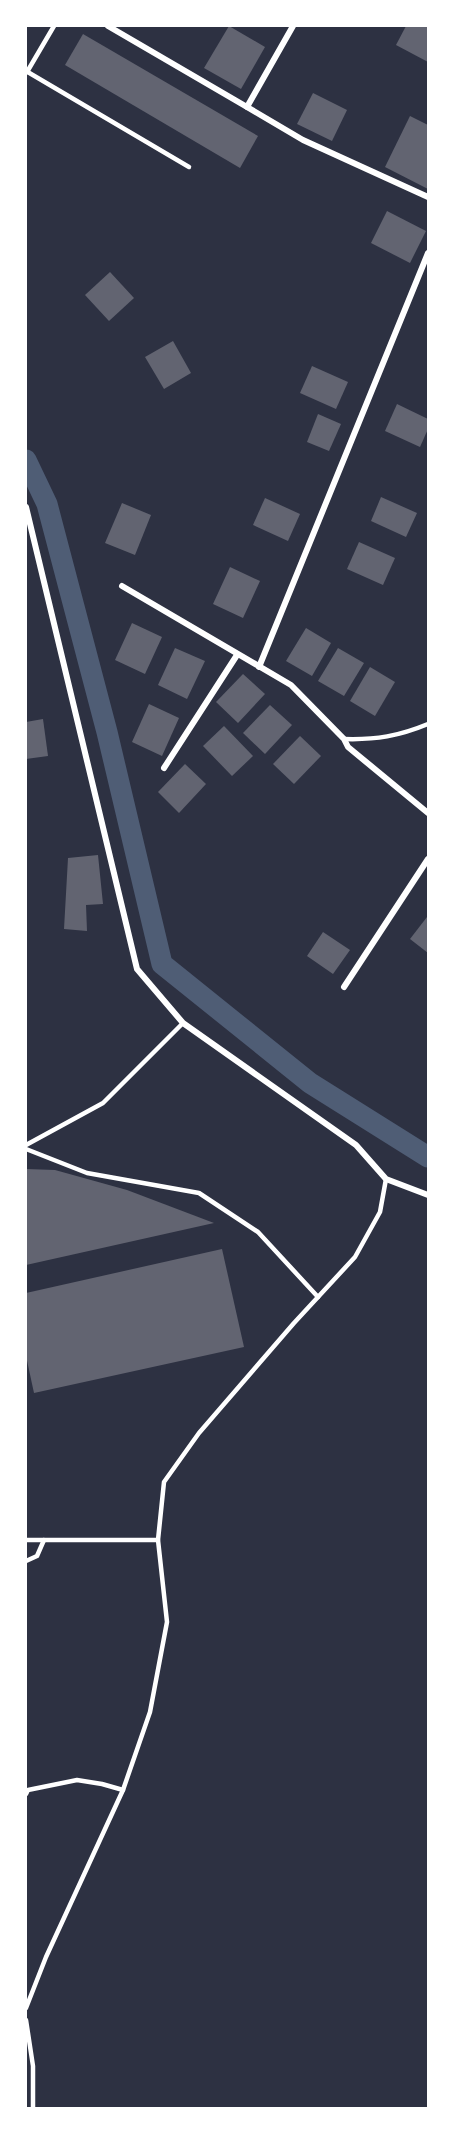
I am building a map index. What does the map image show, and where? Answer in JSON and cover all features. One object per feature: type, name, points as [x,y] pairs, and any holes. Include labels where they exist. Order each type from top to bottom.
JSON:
[{"type":"street","points":[[108,26],[303,140],[429,197]]},
{"type":"street","points":[[247,107],[293,26]]},
{"type":"street","points":[[259,667],[429,253]]},
{"type":"street","points":[[26,507],[28,527],[137,969],[183,1023],[356,1145],[386,1179],[429,1195]]},
{"type":"street","points":[[122,586],[291,685],[345,739],[348,747],[429,813]]},
{"type":"street","points":[[164,768],[237,655]]},
{"type":"street","points":[[344,987],[429,859]]},
{"type":"lane","points":[[54,26],[26,71],[189,167]]},
{"type":"lane","points":[[345,739],[370,740],[405,734],[429,724]]},
{"type":"lane","points":[[26,1145],[103,1103],[183,1023]]},
{"type":"lane","points":[[26,1149],[87,1173],[199,1193],[258,1232],[318,1297]]},
{"type":"lane","points":[[26,2008],[46,1957],[123,1790],[150,1713],[167,1622],[158,1540],[164,1482],[199,1433],[355,1257],[380,1212],[386,1179]]},
{"type":"lane","points":[[26,1540],[158,1540]]},
{"type":"lane","points":[[26,1561],[37,1556],[44,1540]]},
{"type":"lane","points":[[26,1794],[28,1790],[77,1780],[123,1790]]},
{"type":"lane","points":[[26,2020],[33,2066],[33,2109]]},
{"type":"building","points":[[229,26],[265,47],[241,89],[204,68]]},
{"type":"building","points":[[406,26],[428,26],[428,62],[396,45]]},
{"type":"building","points":[[83,34],[258,136],[240,168],[65,65]]},
{"type":"building","points":[[313,93],[347,110],[332,141],[297,124]]},
{"type":"building","points":[[410,116],[428,125],[428,189],[385,167]]},
{"type":"building","points":[[387,211],[426,231],[410,263],[371,243]]},
{"type":"building","points":[[110,272],[134,298],[109,321],[85,295]]},
{"type":"building","points":[[173,341],[191,373],[164,389],[145,357]]},
{"type":"building","points":[[312,366],[348,382],[336,409],[300,393]]},
{"type":"building","points":[[397,404],[428,419],[428,429],[420,447],[385,431]]},
{"type":"building","points":[[318,414],[341,424],[329,451],[307,442]]},
{"type":"building","points":[[381,497],[417,513],[406,537],[371,521]]},
{"type":"building","points":[[265,498],[300,514],[288,541],[253,525]]},
{"type":"building","points":[[122,503],[151,515],[135,555],[105,543]]},
{"type":"building","points":[[359,542],[395,558],[383,585],[347,569]]},
{"type":"building","points":[[230,567],[260,581],[243,618],[213,604]]},
{"type":"building","points":[[132,623],[162,637],[145,674],[115,660]]},
{"type":"building","points":[[306,628],[331,643],[312,676],[286,661]]},
{"type":"building","points":[[175,648],[205,661],[187,699],[158,685]]},
{"type":"building","points":[[338,648],[364,663],[344,696],[318,681]]},
{"type":"building","points":[[370,667],[395,682],[375,716],[350,701]]},
{"type":"building","points":[[243,674],[265,694],[238,723],[216,702]]},
{"type":"building","points":[[149,704],[179,718],[162,756],[132,742]]},
{"type":"building","points":[[270,705],[292,725],[265,754],[243,733]]},
{"type":"building","points":[[43,719],[48,756],[26,759],[26,722]]},
{"type":"building","points":[[224,726],[253,756],[232,776],[203,746]]},
{"type":"building","points":[[300,736],[321,756],[294,784],[273,764]]},
{"type":"building","points":[[185,764],[206,784],[179,813],[158,792]]},
{"type":"building","points":[[98,855],[103,904],[86,905],[87,931],[64,929],[68,858]]},
{"type":"building","points":[[428,918],[428,953],[410,939]]},
{"type":"building","points":[[323,932],[350,950],[333,974],[307,956]]},
{"type":"building","points":[[26,1169],[55,1170],[127,1190],[214,1223],[26,1265]]},
{"type":"building","points":[[222,1249],[244,1347],[34,1393],[26,1356],[26,1293]]},
{"type":"waterway","points":[[26,460],[47,504],[107,732],[162,964],[310,1083],[428,1157]]}]
